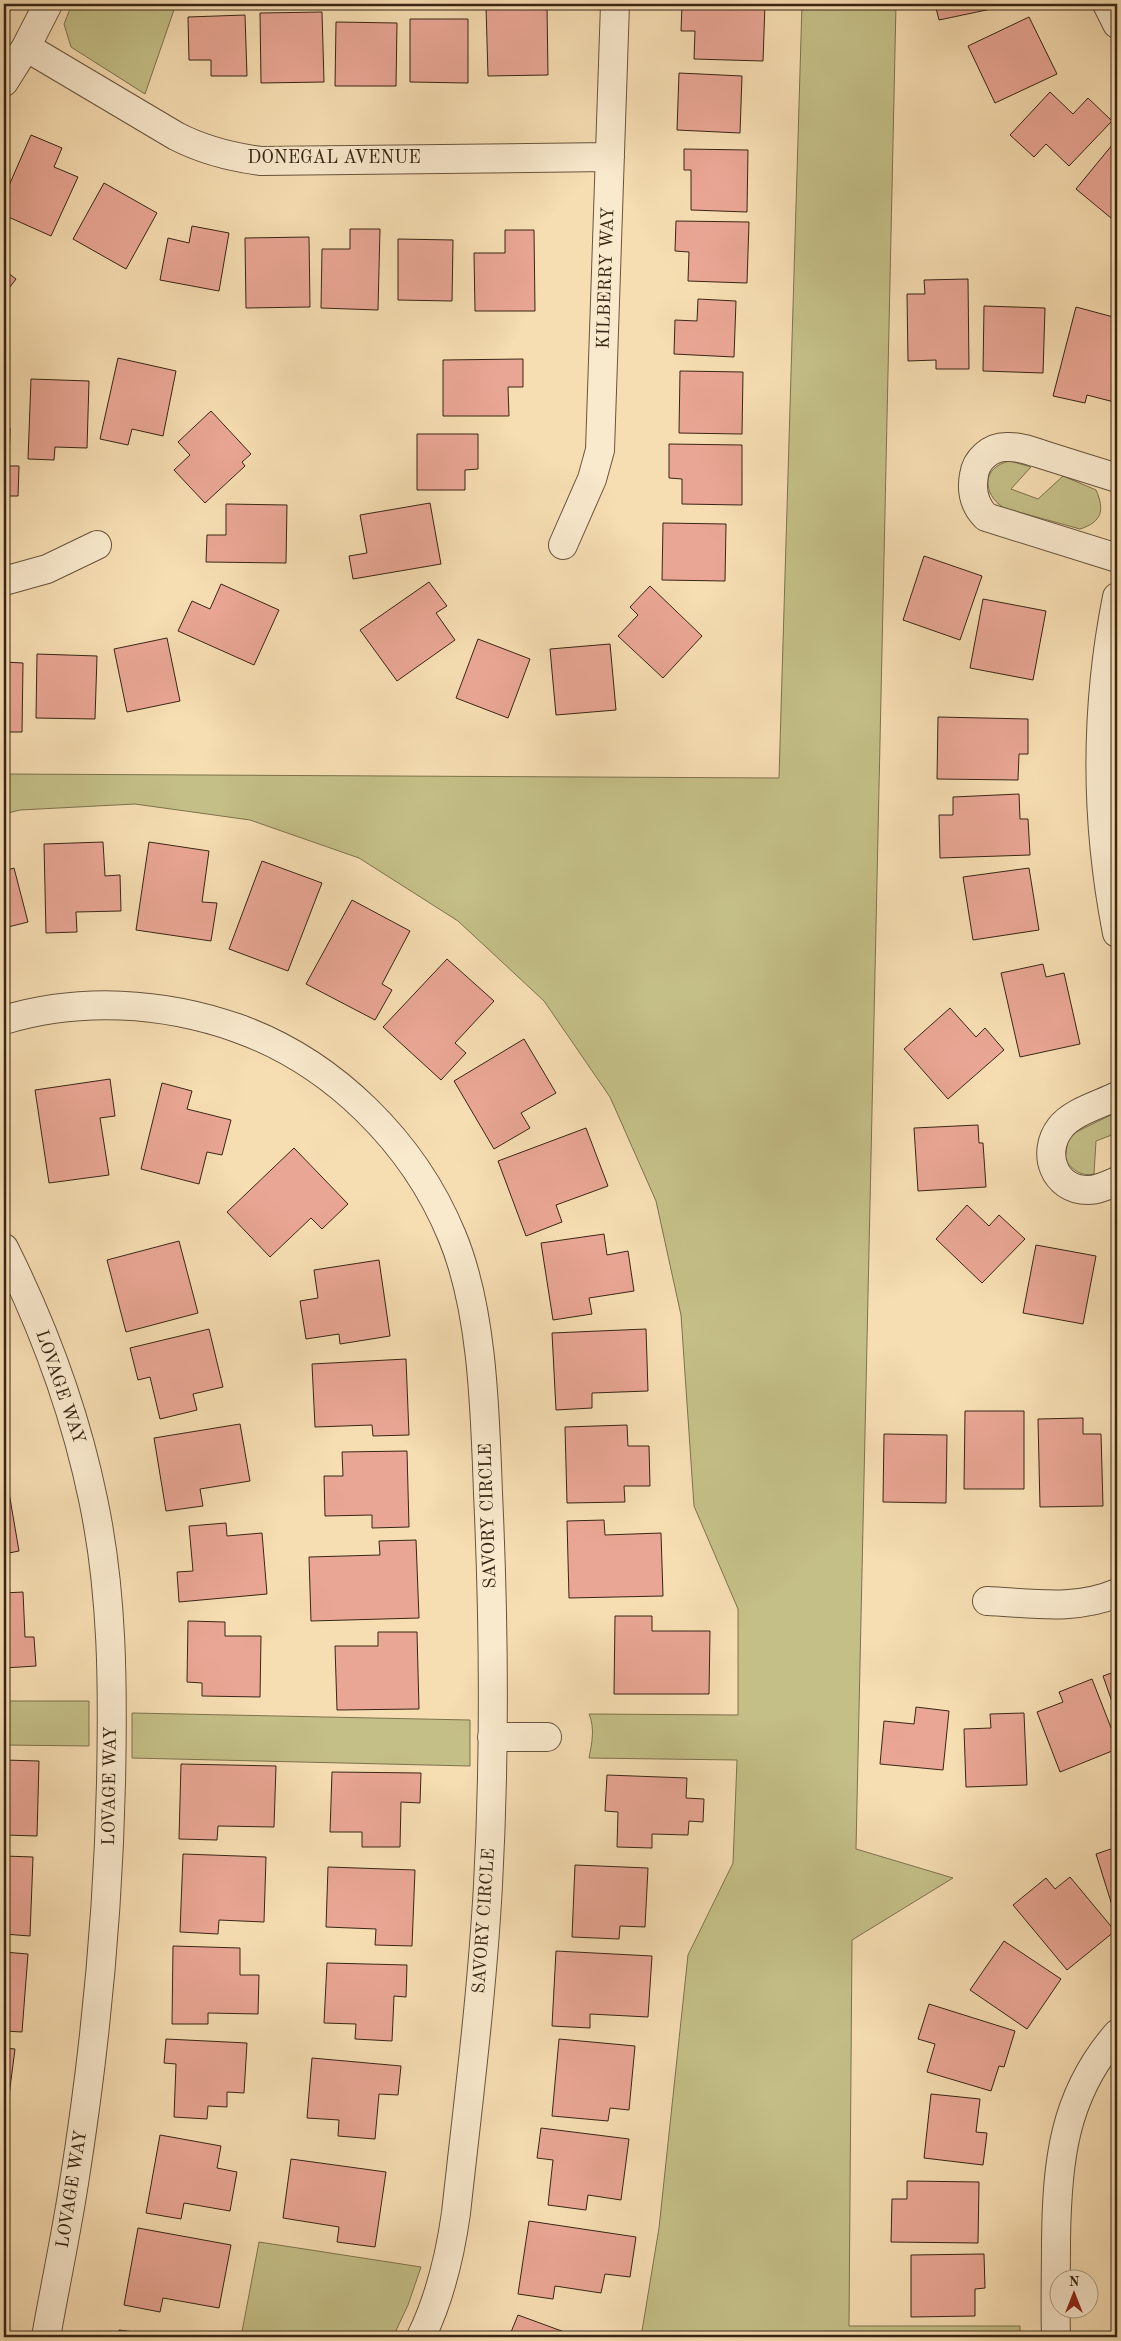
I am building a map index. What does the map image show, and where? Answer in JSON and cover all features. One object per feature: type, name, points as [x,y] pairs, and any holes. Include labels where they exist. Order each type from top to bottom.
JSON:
[{"type":"street","points":[[4,82],[26,47],[48,4]]},
{"type":"street","name":"KILBERRY WAY","points":[[563,545],[592,479],[600,450],[615,4]]},
{"type":"street","points":[[1107,4],[1117,24]]},
{"type":"street","name":"DONEGAL AVENUE","points":[[26,47],[196,147],[228,156],[261,161],[610,157]]},
{"type":"street","points":[[1117,478],[1030,451],[1005,447],[994,449],[982,458],[974,469],[972,484],[974,498],[979,510],[986,517],[1117,558]]},
{"type":"street","points":[[4,581],[47,569],[98,545]]},
{"type":"street","points":[[1117,596],[1105,669],[1100,720],[1100,778],[1108,869],[1117,933]]},
{"type":"street","name":"SAVORY CIRCLE","points":[[4,1020],[53,1009],[119,1005],[181,1012],[249,1032],[295,1056],[348,1093],[383,1128],[414,1169],[437,1205],[453,1238],[468,1285],[476,1332],[490,1526],[491,1827],[484,1946],[456,2213],[439,2295],[421,2337]]},
{"type":"street","points":[[1117,1096],[1068,1119],[1053,1139],[1050,1159],[1055,1172],[1064,1182],[1076,1188],[1088,1190],[1100,1188],[1117,1181]]},
{"type":"street","name":"LOVAGE WAY","points":[[4,1248],[45,1337],[79,1440],[99,1532],[107,1593],[110,1639],[110,1834],[100,1965],[88,2086],[77,2164],[46,2337]]},
{"type":"street","points":[[988,1601],[1069,1605],[1103,1599],[1117,1593]]},
{"type":"street","points":[[492,1736],[547,1736]]},
{"type":"street","points":[[1056,2337],[1056,2203],[1062,2147],[1076,2101],[1096,2062],[1117,2034]]},
{"type":"shaded area","points":[[72,4],[176,4],[145,94],[71,47],[64,24]]},
{"type":"shaded area","points":[[802,4],[896,4],[856,1849],[953,1878],[852,1940],[849,2326],[1020,2326],[1020,2337],[641,2337],[659,2228],[688,1955],[733,1863],[737,1760],[589,1758],[592,1730],[589,1714],[738,1715],[738,1609],[694,1506],[681,1315],[656,1201],[610,1097],[544,1001],[458,921],[359,858],[250,820],[135,804],[20,810],[4,814],[4,774],[779,778]]},
{"type":"shaded area","points":[[1010,461],[1031,467],[1011,489],[1038,499],[1063,476],[1096,490],[1101,509],[1097,519],[1080,529],[1004,508],[992,496],[988,482],[994,469]]},
{"type":"shaded area","points":[[1117,1112],[1117,1133],[1096,1141],[1094,1174],[1081,1174],[1074,1170],[1065,1160],[1068,1139],[1074,1133]]},
{"type":"shaded area","points":[[4,1701],[89,1701],[89,1746],[4,1745]]},
{"type":"shaded area","points":[[132,1713],[470,1720],[470,1766],[132,1758]]},
{"type":"shaded area","points":[[259,2242],[421,2267],[408,2305],[393,2337],[241,2337]]},
{"type":"building","points":[[682,4],[765,4],[763,61],[694,59],[695,31],[681,31]]},
{"type":"building","points":[[935,4],[1015,4],[939,20]]},
{"type":"building","points":[[547,6],[548,75],[488,76],[486,7]]},
{"type":"building","points":[[322,12],[324,82],[261,83],[260,13]]},
{"type":"building","points":[[245,15],[247,76],[211,76],[211,60],[189,60],[188,17]]},
{"type":"building","points":[[1029,17],[1057,74],[995,103],[968,46]]},
{"type":"building","points":[[410,19],[468,19],[468,83],[410,82]]},
{"type":"building","points":[[336,22],[397,23],[396,86],[335,86]]},
{"type":"building","points":[[679,73],[742,76],[740,133],[677,130]]},
{"type":"building","points":[[1050,92],[1073,114],[1088,98],[1112,121],[1069,166],[1046,144],[1034,157],[1010,135]]},
{"type":"building","points":[[31,135],[62,148],[54,167],[78,177],[51,236],[4,215],[4,197]]},
{"type":"building","points":[[1117,139],[1117,223],[1076,189]]},
{"type":"building","points":[[684,149],[748,150],[747,212],[691,210],[691,170],[684,170]]},
{"type":"building","points":[[104,183],[157,213],[126,269],[73,239]]},
{"type":"building","points":[[676,221],[749,222],[747,283],[688,281],[689,252],[675,251]]},
{"type":"building","points":[[192,226],[229,233],[219,291],[160,280],[168,238],[189,243]]},
{"type":"building","points":[[350,229],[380,229],[378,310],[321,308],[322,249],[350,249]]},
{"type":"building","points":[[505,230],[534,230],[535,311],[475,311],[474,253],[505,253]]},
{"type":"building","points":[[309,237],[310,307],[246,308],[245,238]]},
{"type":"building","points":[[398,239],[453,240],[452,301],[398,300]]},
{"type":"building","points":[[4,270],[16,279],[4,295]]},
{"type":"building","points":[[968,279],[969,369],[936,369],[936,360],[908,361],[907,294],[925,294],[924,280]]},
{"type":"building","points":[[698,299],[736,301],[734,357],[674,354],[675,320],[697,321]]},
{"type":"building","points":[[984,306],[1045,308],[1043,373],[983,371]]},
{"type":"building","points":[[1076,307],[1117,318],[1117,390],[1114,402],[1087,395],[1085,403],[1053,396]]},
{"type":"building","points":[[118,358],[176,371],[163,436],[132,429],[128,445],[100,439]]},
{"type":"building","points":[[523,359],[523,387],[508,387],[509,416],[443,416],[443,360]]},
{"type":"building","points":[[680,371],[743,372],[742,434],[679,433]]},
{"type":"building","points":[[31,379],[89,381],[87,448],[55,447],[54,460],[28,459]]},
{"type":"building","points":[[211,411],[251,454],[242,462],[245,466],[205,503],[174,470],[190,455],[178,442]]},
{"type":"building","points":[[4,428],[10,428],[9,466],[19,466],[18,496],[4,496]]},
{"type":"building","points":[[417,434],[478,434],[478,469],[465,470],[465,490],[417,490]]},
{"type":"building","points":[[669,444],[742,445],[742,505],[682,504],[682,479],[669,478]]},
{"type":"building","points":[[430,503],[441,564],[353,579],[349,556],[367,553],[360,515]]},
{"type":"building","points":[[226,504],[287,505],[286,563],[206,562],[207,535],[226,535]]},
{"type":"building","points":[[663,523],[726,524],[725,581],[662,580]]},
{"type":"building","points":[[924,556],[982,576],[960,640],[903,620]]},
{"type":"building","points":[[429,582],[447,606],[436,613],[455,640],[397,681],[360,630]]},
{"type":"building","points":[[221,584],[279,610],[254,665],[178,631],[192,601],[210,609]]},
{"type":"building","points":[[650,586],[702,636],[663,678],[618,636],[638,615],[630,607]]},
{"type":"building","points":[[983,599],[1046,611],[1033,680],[970,668]]},
{"type":"building","points":[[167,638],[180,701],[127,712],[114,649]]},
{"type":"building","points":[[478,639],[530,659],[508,718],[456,698]]},
{"type":"building","points":[[610,644],[616,710],[556,715],[550,649]]},
{"type":"building","points":[[37,654],[97,656],[95,719],[36,718]]},
{"type":"building","points":[[4,662],[23,663],[22,732],[4,732]]},
{"type":"building","points":[[938,717],[1028,719],[1028,754],[1019,754],[1018,780],[937,779]]},
{"type":"building","points":[[1019,794],[1020,819],[1028,819],[1030,855],[940,858],[939,815],[953,815],[953,797]]},
{"type":"building","points":[[103,842],[105,876],[120,875],[121,911],[76,912],[77,932],[46,933],[44,844]]},
{"type":"building","points":[[149,842],[209,851],[202,902],[217,903],[211,941],[136,930]]},
{"type":"building","points":[[262,861],[322,883],[288,971],[229,949]]},
{"type":"building","points":[[14,868],[28,922],[4,928],[4,871]]},
{"type":"building","points":[[1029,868],[1039,930],[973,940],[963,877]]},
{"type":"building","points":[[352,900],[410,931],[382,984],[392,990],[375,1020],[306,984]]},
{"type":"building","points":[[447,959],[494,1001],[455,1043],[466,1053],[441,1080],[383,1027]]},
{"type":"building","points":[[1043,964],[1046,977],[1064,973],[1080,1044],[1020,1057],[1001,973]]},
{"type":"building","points":[[950,1008],[976,1037],[985,1028],[1004,1050],[948,1099],[904,1049]]},
{"type":"building","points":[[524,1039],[556,1093],[521,1113],[530,1128],[494,1149],[454,1081]]},
{"type":"building","points":[[110,1079],[115,1116],[100,1118],[109,1175],[49,1183],[35,1090]]},
{"type":"building","points":[[162,1083],[192,1091],[187,1109],[231,1120],[222,1155],[207,1152],[199,1184],[141,1169]]},
{"type":"building","points":[[978,1125],[979,1143],[983,1143],[986,1187],[918,1191],[914,1128]]},
{"type":"building","points":[[586,1128],[608,1186],[556,1205],[562,1222],[526,1236],[498,1161]]},
{"type":"building","points":[[294,1148],[348,1204],[322,1229],[311,1218],[270,1257],[227,1212]]},
{"type":"building","points":[[967,1205],[989,1226],[999,1215],[1025,1239],[982,1283],[936,1239]]},
{"type":"building","points":[[604,1234],[607,1255],[628,1251],[634,1291],[589,1298],[592,1314],[553,1320],[541,1243]]},
{"type":"building","points":[[179,1241],[198,1313],[126,1332],[107,1260]]},
{"type":"building","points":[[1036,1245],[1096,1256],[1083,1324],[1023,1313]]},
{"type":"building","points":[[379,1260],[390,1336],[340,1344],[339,1334],[306,1339],[300,1301],[318,1298],[314,1270]]},
{"type":"building","points":[[209,1329],[223,1387],[193,1394],[197,1410],[160,1419],[150,1377],[138,1380],[130,1348]]},
{"type":"building","points":[[646,1329],[648,1391],[592,1393],[592,1408],[556,1410],[552,1333]]},
{"type":"building","points":[[406,1359],[409,1435],[373,1436],[372,1425],[315,1427],[312,1364]]},
{"type":"building","points":[[965,1411],[1024,1411],[1024,1489],[964,1489]]},
{"type":"building","points":[[1083,1418],[1083,1434],[1101,1434],[1103,1506],[1040,1507],[1038,1419]]},
{"type":"building","points":[[240,1424],[250,1481],[200,1489],[203,1506],[166,1511],[154,1438]]},
{"type":"building","points":[[627,1425],[628,1446],[649,1446],[650,1486],[624,1486],[625,1502],[567,1503],[565,1427]]},
{"type":"building","points":[[884,1434],[947,1435],[946,1503],[883,1502]]},
{"type":"building","points":[[407,1451],[409,1527],[372,1528],[372,1515],[325,1516],[324,1476],[343,1476],[342,1452]]},
{"type":"building","points":[[6,1475],[19,1551],[4,1554],[4,1476]]},
{"type":"building","points":[[604,1520],[605,1535],[661,1533],[663,1596],[569,1598],[567,1521]]},
{"type":"building","points":[[226,1523],[227,1536],[262,1533],[267,1594],[179,1602],[177,1572],[193,1571],[189,1526]]},
{"type":"building","points":[[416,1540],[419,1618],[311,1621],[309,1557],[380,1555],[379,1541]]},
{"type":"building","points":[[23,1592],[25,1637],[34,1637],[36,1666],[4,1668],[4,1593]]},
{"type":"building","points":[[615,1616],[652,1616],[652,1631],[710,1631],[709,1694],[614,1694]]},
{"type":"building","points":[[188,1621],[225,1622],[225,1636],[261,1636],[260,1697],[202,1696],[202,1683],[187,1682]]},
{"type":"building","points":[[378,1632],[417,1632],[419,1709],[337,1710],[335,1646],[378,1646]]},
{"type":"building","points":[[1117,1671],[1117,1716],[1103,1676]]},
{"type":"building","points":[[1092,1679],[1117,1743],[1117,1749],[1060,1772],[1037,1712],[1063,1702],[1059,1692]]},
{"type":"building","points":[[916,1707],[949,1711],[943,1770],[880,1764],[884,1721],[914,1724]]},
{"type":"building","points":[[1024,1713],[1027,1785],[966,1787],[964,1729],[991,1728],[990,1714]]},
{"type":"building","points":[[4,1760],[39,1761],[37,1836],[4,1835]]},
{"type":"building","points":[[181,1764],[276,1766],[274,1827],[218,1826],[217,1840],[179,1839]]},
{"type":"building","points":[[332,1772],[421,1773],[420,1803],[401,1802],[400,1847],[362,1847],[362,1832],[330,1832]]},
{"type":"building","points":[[607,1775],[687,1778],[686,1798],[704,1799],[703,1822],[689,1821],[688,1835],[652,1834],[652,1848],[617,1847],[618,1812],[605,1811]]},
{"type":"building","points":[[1117,1847],[1117,1918],[1116,1918],[1096,1854]]},
{"type":"building","points":[[183,1854],[266,1857],[264,1922],[219,1920],[218,1934],[180,1932]]},
{"type":"building","points":[[4,1856],[33,1857],[30,1936],[4,1934]]},
{"type":"building","points":[[575,1865],[648,1868],[645,1927],[620,1926],[619,1939],[572,1937]]},
{"type":"building","points":[[328,1867],[415,1870],[412,1946],[375,1945],[376,1929],[326,1927]]},
{"type":"building","points":[[1070,1877],[1115,1931],[1067,1970],[1013,1905],[1046,1878],[1055,1889]]},
{"type":"building","points":[[1004,1941],[1061,1979],[1027,2029],[970,1990]]},
{"type":"building","points":[[173,1946],[240,1948],[240,1975],[259,1975],[258,2014],[208,2013],[208,2024],[172,2024]]},
{"type":"building","points":[[556,1951],[652,1956],[648,2017],[590,2014],[590,2028],[552,2026]]},
{"type":"building","points":[[4,1952],[28,1954],[22,2032],[4,2031]]},
{"type":"building","points":[[327,1963],[407,1965],[406,1997],[394,1996],[392,2041],[355,2039],[356,2024],[324,2023]]},
{"type":"building","points":[[929,2004],[1015,2031],[1004,2067],[999,2066],[991,2091],[927,2072],[935,2044],[918,2039]]},
{"type":"building","points":[[166,2039],[247,2043],[244,2093],[227,2092],[227,2107],[208,2106],[207,2119],[174,2117],[176,2064],[164,2063]]},
{"type":"building","points":[[559,2039],[635,2046],[629,2110],[610,2108],[608,2121],[552,2116]]},
{"type":"building","points":[[4,2048],[15,2049],[5,2127],[4,2127]]},
{"type":"building","points":[[312,2058],[401,2066],[398,2095],[379,2094],[375,2139],[338,2136],[339,2120],[307,2118]]},
{"type":"building","points":[[931,2094],[980,2099],[976,2132],[987,2133],[983,2165],[924,2158]]},
{"type":"building","points":[[541,2128],[629,2139],[621,2200],[588,2195],[586,2210],[548,2205],[553,2160],[537,2158]]},
{"type":"building","points":[[160,2135],[221,2146],[217,2168],[237,2172],[230,2211],[184,2203],[181,2219],[146,2213]]},
{"type":"building","points":[[291,2159],[386,2172],[375,2247],[337,2242],[339,2227],[283,2218]]},
{"type":"building","points":[[907,2181],[979,2182],[978,2243],[891,2242],[892,2199],[907,2199]]},
{"type":"building","points":[[529,2221],[636,2237],[630,2277],[605,2274],[601,2293],[555,2286],[553,2299],[518,2294]]},
{"type":"building","points":[[138,2228],[231,2245],[219,2308],[163,2298],[160,2312],[124,2305]]},
{"type":"building","points":[[984,2254],[985,2288],[975,2289],[975,2316],[911,2317],[911,2255]]},
{"type":"building","points":[[518,2315],[578,2337],[509,2337]]},
{"type":"building","points":[[119,2330],[172,2337],[118,2337]]}]
